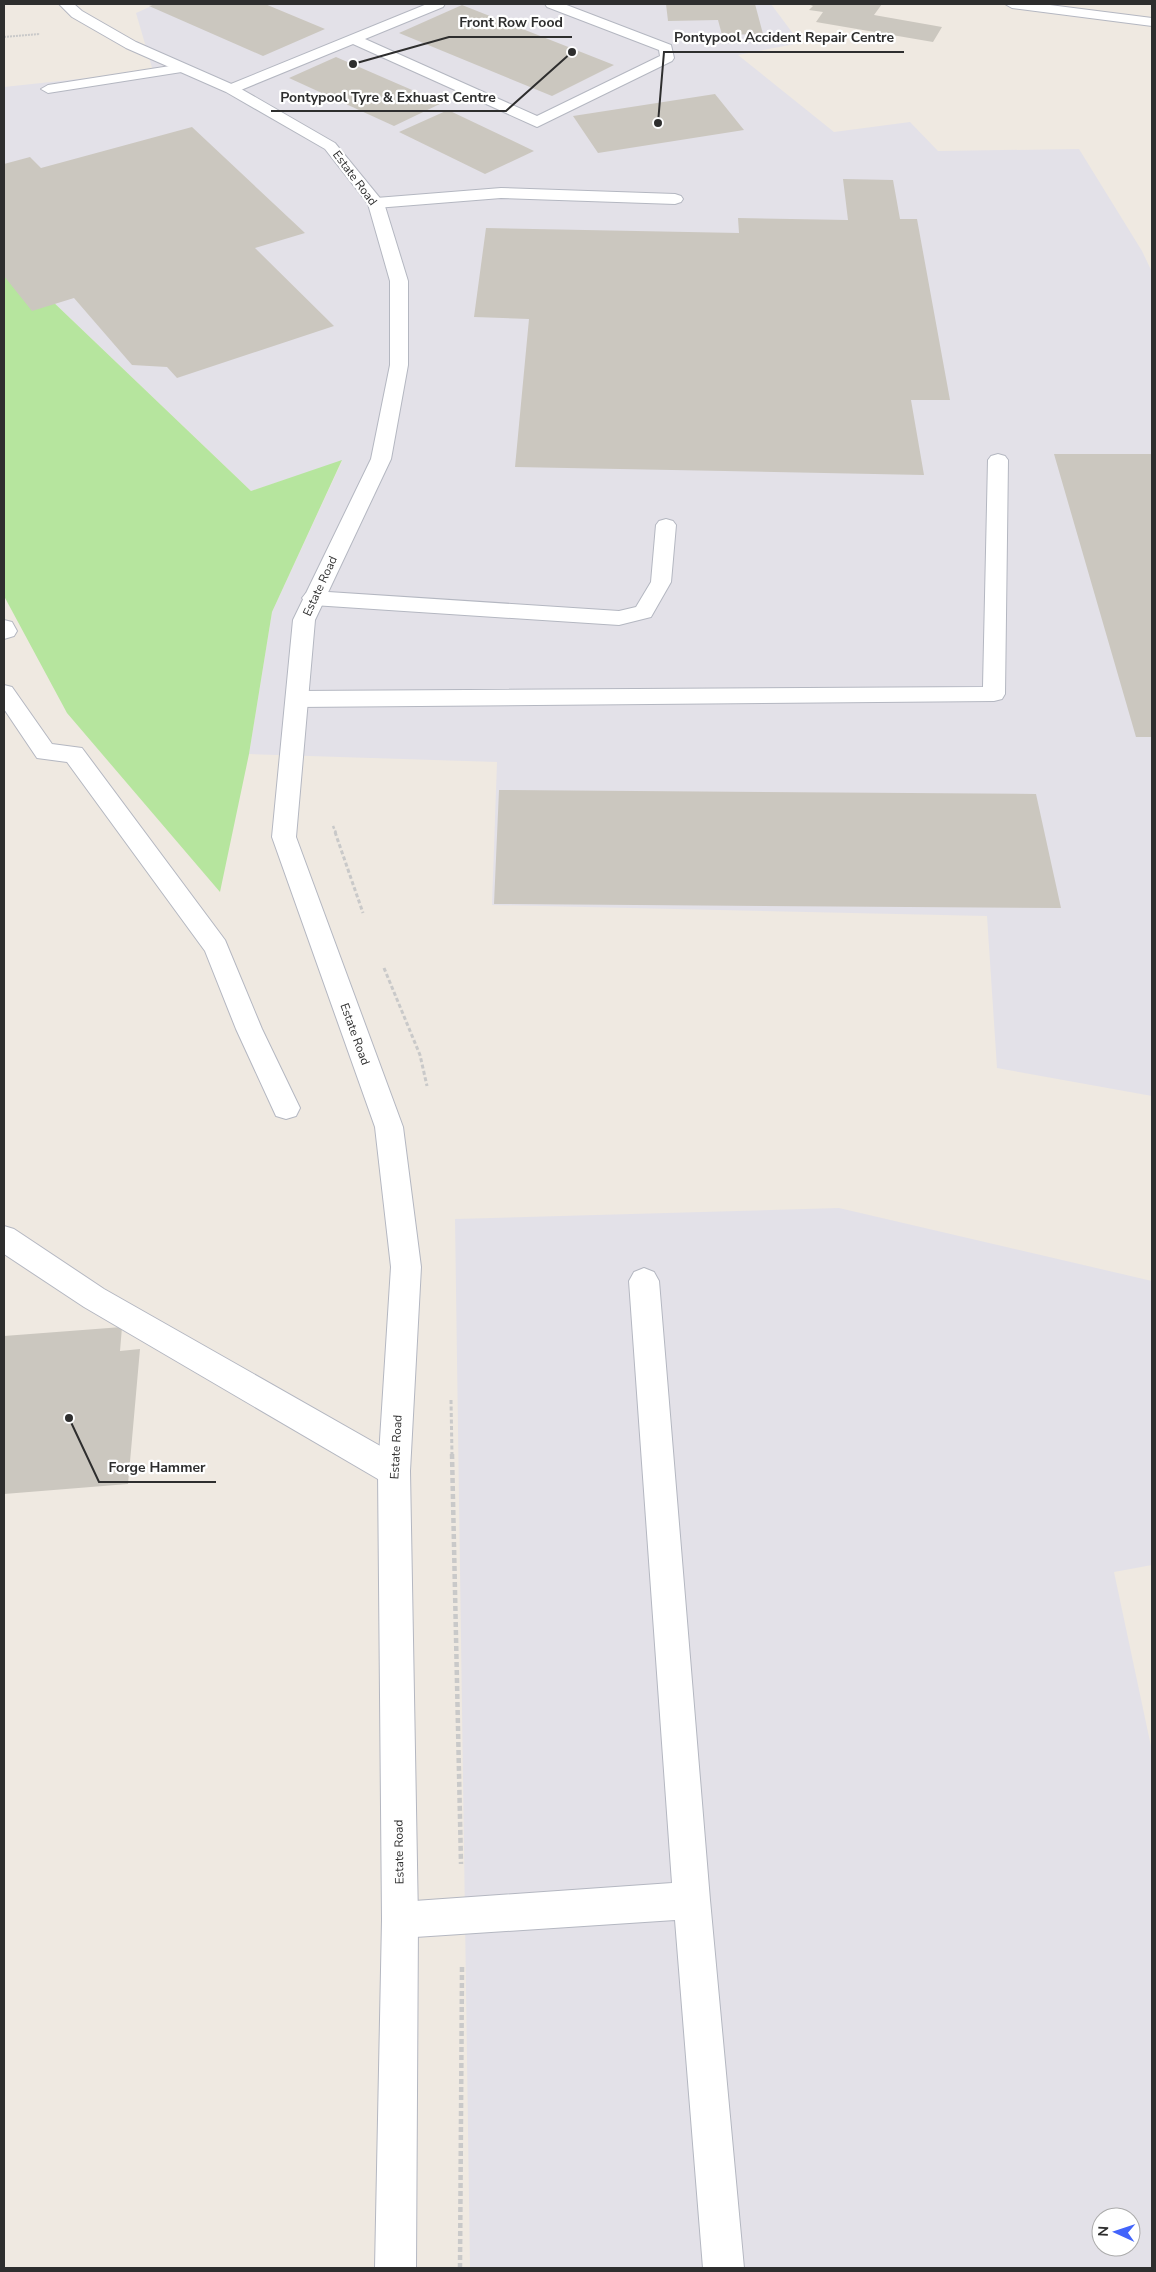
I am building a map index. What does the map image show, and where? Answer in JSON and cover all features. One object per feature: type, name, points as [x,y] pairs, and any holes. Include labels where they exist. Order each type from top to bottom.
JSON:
[{"type":"street","name":"Estate Road","points":[[66,4],[77,14],[128,43],[231,89],[330,146],[376,203],[399,281],[399,365],[381,458],[304,620],[284,837],[389,1127],[406,1267],[394,1471],[400,1920],[396,2268]]},
{"type":"street","points":[[231,89],[438,4]]},
{"type":"street","points":[[353,39],[537,122],[667,58],[666,48],[605,16],[552,4]]},
{"type":"street","points":[[1012,4],[1152,22]]},
{"type":"street","points":[[48,89],[184,68]]},
{"type":"street","points":[[376,203],[501,194],[675,199]]},
{"type":"street","points":[[297,699],[994,694],[998,460]]},
{"type":"street","points":[[313,598],[619,618],[644,612],[660,582],[666,525]]},
{"type":"street","points":[[4,627],[6,631],[4,632]]},
{"type":"street","points":[[4,692],[45,752],[74,754],[216,947],[250,1029],[286,1108]]},
{"type":"street","points":[[4,1238],[94,1298],[394,1471]]},
{"type":"street","points":[[644,1280],[692,1900],[724,2268]]},
{"type":"street","points":[[400,1920],[692,1900]]},
{"type":"shaded area","points":[[156,4],[771,4],[800,43],[738,55],[834,132],[910,122],[938,151],[1079,149],[1142,251],[1152,272],[1152,1096],[997,1068],[987,916],[492,905],[497,762],[249,754],[272,612],[342,461],[251,491],[4,255],[4,87],[153,71],[136,13]]},
{"type":"shaded area","points":[[839,1208],[1152,1281],[1152,1565],[1114,1572],[1152,1751],[1152,2268],[470,2268],[455,1219]]},
{"type":"green space","points":[[4,255],[251,491],[342,460],[272,612],[249,754],[220,892],[67,713],[4,596]]},
{"type":"building","points":[[156,4],[265,4],[325,29],[263,56],[149,6]]},
{"type":"building","points":[[666,4],[755,4],[763,34],[722,35],[718,20],[668,21]]},
{"type":"building","points":[[808,4],[882,4],[874,15],[942,27],[933,42],[816,22],[823,12],[809,10],[813,6]]},
{"type":"building","points":[[462,5],[614,65],[552,96],[399,33]]},
{"type":"building","points":[[336,57],[442,103],[394,126],[289,78]]},
{"type":"building","points":[[715,94],[744,130],[598,153],[573,116]]},
{"type":"building","points":[[448,110],[534,151],[485,174],[399,132]]},
{"type":"building","points":[[192,127],[305,233],[255,248],[334,326],[177,378],[167,367],[132,365],[74,298],[32,311],[4,276],[4,164],[30,157],[41,168]]},
{"type":"building","points":[[843,179],[893,180],[900,219],[917,219],[950,400],[911,400],[924,475],[515,467],[529,319],[474,317],[486,228],[739,233],[738,218],[848,220]]},
{"type":"building","points":[[1054,454],[1152,454],[1152,737],[1136,737]]},
{"type":"building","points":[[499,790],[1036,794],[1061,908],[494,904]]},
{"type":"building","points":[[122,1327],[120,1351],[140,1349],[128,1484],[4,1494],[4,1336]]},
{"type":"place","name":"Pontypool Tyre & Exhuast Centre","points":[[572,52]]},
{"type":"place","name":"Front Row Food","points":[[353,64]]},
{"type":"place","name":"Pontypool Accident Repair Centre","points":[[658,123]]},
{"type":"place","name":"Forge Hammer","points":[[69,1418]]}]
